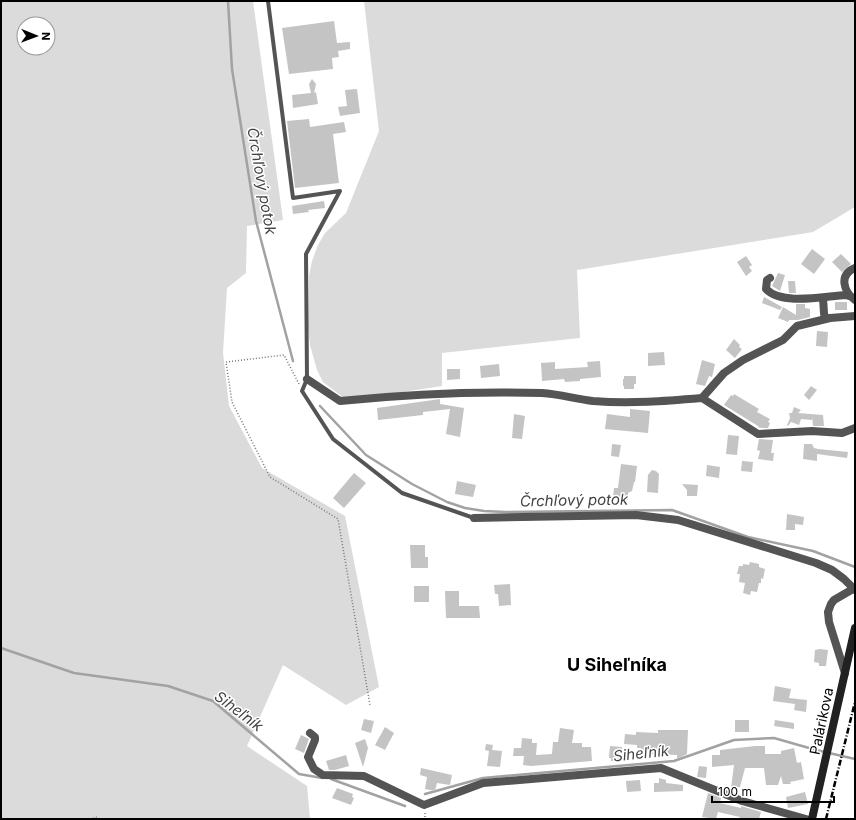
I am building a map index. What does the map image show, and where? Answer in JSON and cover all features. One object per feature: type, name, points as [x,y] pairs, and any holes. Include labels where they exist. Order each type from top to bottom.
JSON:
[{"type":"main road","name":"Palárikova","points":[[812,819],[855,628]]},
{"type":"street","points":[[852,298],[845,290],[845,281],[849,271],[855,268]]},
{"type":"street","points":[[770,278],[767,280],[766,289],[771,294],[788,298],[823,298],[846,294],[852,298]]},
{"type":"street","points":[[823,298],[826,319]]},
{"type":"street","points":[[702,398],[724,373],[743,360],[783,340],[797,326],[826,319],[855,316]]},
{"type":"street","points":[[307,379],[340,401],[389,396],[476,392],[544,393],[593,400],[643,403],[702,398],[758,434],[812,431],[842,433],[855,428]]},
{"type":"street","points":[[474,518],[636,515],[678,520],[816,563],[832,570],[844,578],[854,590],[834,600],[828,612],[829,622],[845,674]]},
{"type":"street","points":[[310,733],[315,737],[315,740],[308,757],[312,766],[318,772],[329,776],[364,776],[424,805],[483,783],[661,768],[742,801],[806,819]]},
{"type":"lane","points":[[268,1],[293,198],[340,191],[306,254],[307,379],[302,391],[333,439],[402,493],[474,518]]},
{"type":"path","points":[[302,391],[284,355],[226,362],[232,402],[270,477],[338,519],[370,706]]},
{"type":"path","points":[[90,819],[97,817]]},
{"type":"shaded area","points":[[1,1],[253,1],[283,220],[247,226],[246,273],[227,288],[223,353],[229,406],[262,468],[345,516],[379,687],[346,705],[283,665],[247,746],[307,786],[310,819],[1,819]]},
{"type":"shaded area","points":[[364,1],[855,1],[855,207],[813,232],[577,270],[580,338],[442,353],[442,386],[363,398],[345,399],[323,382],[317,370],[310,345],[308,326],[309,276],[312,261],[318,245],[325,233],[346,213],[379,131]]},
{"type":"building","points":[[334,21],[337,43],[350,42],[350,49],[338,51],[339,57],[332,58],[333,69],[289,74],[282,28]]},
{"type":"building","points":[[312,79],[316,84],[314,93],[316,92],[318,104],[293,108],[292,95],[311,93],[309,84]]},
{"type":"building","points":[[357,89],[360,113],[340,116],[338,107],[347,106],[345,90]]},
{"type":"building","points":[[309,119],[310,127],[344,122],[346,132],[333,134],[339,183],[295,188],[287,121]]},
{"type":"building","points":[[324,201],[325,208],[293,214],[292,206]]},
{"type":"building","points":[[812,249],[825,259],[814,274],[801,264]]},
{"type":"building","points":[[841,254],[851,264],[842,272],[832,262]]},
{"type":"building","points":[[746,256],[752,265],[749,267],[752,271],[746,276],[737,262]]},
{"type":"building","points":[[778,273],[785,275],[780,291],[772,286]]},
{"type":"building","points":[[788,281],[795,281],[796,293],[789,293]]},
{"type":"building","points":[[764,297],[782,307],[780,310],[762,303]]},
{"type":"building","points":[[835,302],[847,302],[847,310],[835,310]]},
{"type":"building","points":[[796,304],[805,304],[805,308],[810,309],[810,317],[798,320],[789,320],[788,322],[778,318],[783,307],[796,315]]},
{"type":"building","points":[[817,331],[828,332],[827,347],[816,346]]},
{"type":"building","points":[[734,339],[742,349],[735,358],[726,350]]},
{"type":"building","points":[[664,352],[665,365],[648,366],[648,353]]},
{"type":"building","points":[[702,360],[715,364],[712,377],[709,376],[705,386],[696,384]]},
{"type":"building","points":[[600,361],[601,377],[580,379],[580,381],[565,382],[564,379],[542,381],[541,363],[555,362],[555,369],[588,367],[587,362]]},
{"type":"building","points":[[499,364],[500,376],[481,378],[480,366]]},
{"type":"building","points":[[447,369],[460,369],[460,379],[447,380]]},
{"type":"building","points":[[624,376],[636,376],[636,384],[634,384],[634,389],[624,389]]},
{"type":"building","points":[[811,386],[817,390],[809,400],[804,395]]},
{"type":"building","points":[[734,394],[759,409],[757,412],[770,419],[768,422],[770,423],[768,428],[758,427],[724,405],[731,395],[733,396]]},
{"type":"building","points":[[440,399],[440,404],[464,408],[460,437],[446,434],[450,409],[423,412],[423,415],[378,420],[377,408]]},
{"type":"building","points":[[794,407],[801,410],[798,413],[823,415],[824,426],[813,426],[812,416],[812,420],[801,419],[799,425],[791,422],[788,426],[787,425],[790,418],[789,413],[792,413]]},
{"type":"building","points":[[630,409],[650,411],[648,433],[605,429],[607,414],[630,417]]},
{"type":"building","points":[[514,414],[525,416],[522,439],[512,438]]},
{"type":"building","points":[[728,435],[739,436],[737,455],[726,454]]},
{"type":"building","points":[[759,439],[773,440],[771,453],[774,453],[773,461],[758,459],[760,451],[757,450]]},
{"type":"building","points":[[612,444],[621,445],[619,457],[611,456]]},
{"type":"building","points":[[804,444],[812,444],[814,448],[818,449],[848,452],[847,458],[817,454],[817,461],[803,459]]},
{"type":"building","points":[[742,461],[753,462],[752,472],[741,471]]},
{"type":"building","points":[[621,464],[637,466],[635,482],[632,491],[628,493],[628,500],[613,498],[614,488],[618,488]]},
{"type":"building","points":[[707,465],[720,467],[719,478],[706,476]]},
{"type":"building","points":[[652,470],[659,474],[658,493],[647,492],[648,475]]},
{"type":"building","points":[[354,473],[366,483],[344,508],[333,498]]},
{"type":"building","points":[[457,481],[476,485],[473,497],[455,494]]},
{"type":"building","points":[[682,484],[698,485],[697,496],[687,496],[687,490]]},
{"type":"building","points":[[787,514],[804,517],[803,525],[795,524],[795,530],[786,530]]},
{"type":"building","points":[[410,545],[425,545],[425,557],[428,557],[428,568],[411,568]]},
{"type":"building","points":[[750,562],[759,564],[759,567],[765,569],[763,579],[761,578],[761,583],[759,583],[757,592],[751,591],[750,595],[743,593],[745,583],[739,582],[740,574],[737,574],[739,566],[743,566],[743,564],[749,565]]},
{"type":"building","points":[[510,584],[511,605],[499,606],[498,594],[495,594],[494,585]]},
{"type":"building","points":[[414,586],[429,586],[429,602],[414,602]]},
{"type":"building","points":[[445,591],[459,591],[459,606],[479,606],[480,618],[446,618]]},
{"type":"building","points":[[815,650],[828,650],[826,666],[819,666],[819,663],[814,662]]},
{"type":"building","points":[[775,686],[791,689],[789,698],[807,700],[806,712],[794,710],[795,704],[773,701]]},
{"type":"building","points":[[364,719],[374,721],[371,733],[361,730]]},
{"type":"building","points":[[735,720],[749,720],[749,732],[735,732]]},
{"type":"building","points":[[775,720],[794,723],[794,729],[774,726]]},
{"type":"building","points":[[385,727],[394,733],[385,750],[375,745]]},
{"type":"building","points":[[560,728],[574,730],[572,743],[582,743],[582,747],[591,747],[592,761],[531,766],[523,765],[524,756],[513,756],[514,748],[521,748],[522,738],[532,739],[532,743],[537,743],[536,755],[552,754],[553,742],[558,742]]},
{"type":"building","points":[[658,730],[688,730],[687,754],[677,759],[677,755],[650,754],[650,750],[640,750],[641,748],[637,748],[637,745],[624,744],[625,734],[636,735],[636,732],[658,733]]},
{"type":"building","points":[[301,735],[309,739],[304,753],[295,749]]},
{"type":"building","points":[[365,739],[368,748],[363,767],[355,743]]},
{"type":"building","points":[[486,744],[493,745],[492,750],[502,751],[500,767],[487,766],[489,751],[485,750]]},
{"type":"building","points":[[610,746],[622,747],[621,761],[611,761],[611,758],[609,758]]},
{"type":"building","points":[[765,746],[765,754],[781,754],[781,751],[794,748],[797,763],[801,762],[804,779],[790,782],[791,784],[783,784],[781,776],[778,785],[766,785],[764,768],[745,768],[740,787],[731,788],[734,765],[712,767],[712,755],[720,755],[720,750]]},
{"type":"building","points":[[346,755],[349,766],[329,770],[326,761]]},
{"type":"building","points":[[699,766],[707,767],[706,778],[697,777]]},
{"type":"building","points":[[421,768],[452,775],[450,785],[437,783],[435,791],[425,789],[427,777],[420,775]]},
{"type":"building","points":[[659,778],[666,780],[666,783],[683,785],[683,791],[654,792],[654,783],[659,783]]},
{"type":"building","points":[[640,780],[641,791],[627,792],[626,781]]},
{"type":"building","points":[[337,788],[353,794],[352,797],[354,798],[351,805],[332,798]]},
{"type":"building","points":[[805,792],[808,804],[788,808],[786,797]]},
{"type":"building","points":[[708,793],[721,798],[720,803],[741,808],[741,806],[761,812],[759,819],[739,819],[740,817],[718,812],[716,819],[702,817]]},
{"type":"waterway","name":"Črchľový potok","points":[[228,1],[232,69],[256,221],[293,361]]},
{"type":"waterway","name":"Črchľový potok","points":[[320,406],[366,455],[412,484],[447,502],[465,508],[506,512],[672,510],[748,537],[813,551],[855,567]]},
{"type":"waterway","name":"Siheľník","points":[[1,648],[74,673],[168,686],[213,701],[299,774],[322,778]]},
{"type":"waterway","name":"Siheľník","points":[[425,794],[483,778],[674,761],[734,740],[774,738],[855,759]]},
{"type":"waterway","name":"Siheľník","points":[[331,779],[405,806]]},
{"type":"railway","points":[[826,819],[855,702]]},
{"type":"district","name":"U Siheľníka","points":[[617,664]]}]
